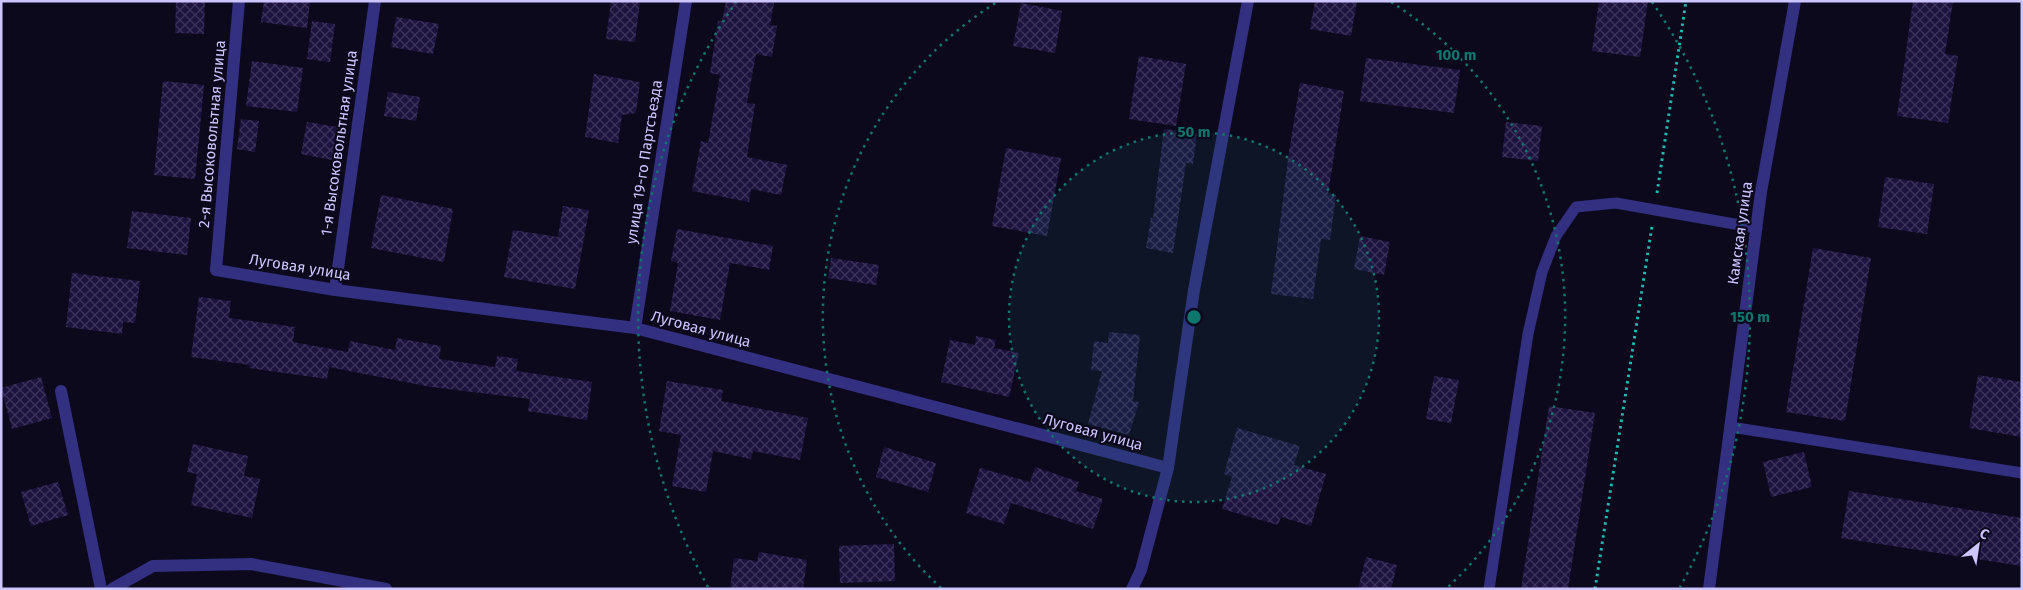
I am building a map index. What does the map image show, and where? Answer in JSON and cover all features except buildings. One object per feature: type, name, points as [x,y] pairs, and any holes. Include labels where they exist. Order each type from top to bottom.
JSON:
[{"type":"street","name":"2-я Высоковольтная улица","points":[[216,270],[239,1]]},
{"type":"street","name":"1-я Высоковольтная улица","points":[[334,290],[375,1]]},
{"type":"street","name":"улица 19-го Партсъезда","points":[[635,328],[686,1]]},
{"type":"street","points":[[1132,589],[1141,570],[1168,468],[1194,290],[1248,1]]},
{"type":"street","name":"Камская улица","points":[[1709,589],[1761,192],[1795,1]]},
{"type":"street","name":"Луговая улица","points":[[216,270],[334,290],[635,328],[1168,468]]},
{"type":"street","points":[[61,391],[102,589]]},
{"type":"street","points":[[112,589],[153,566],[251,564],[386,589]]},
{"type":"lane","points":[[1489,589],[1528,334],[1542,272],[1556,236],[1576,207],[1616,204],[1757,228]]},
{"type":"lane","points":[[1731,427],[2022,473]]},
{"type":"path","points":[[1595,589],[1625,409],[1686,1]]}]
